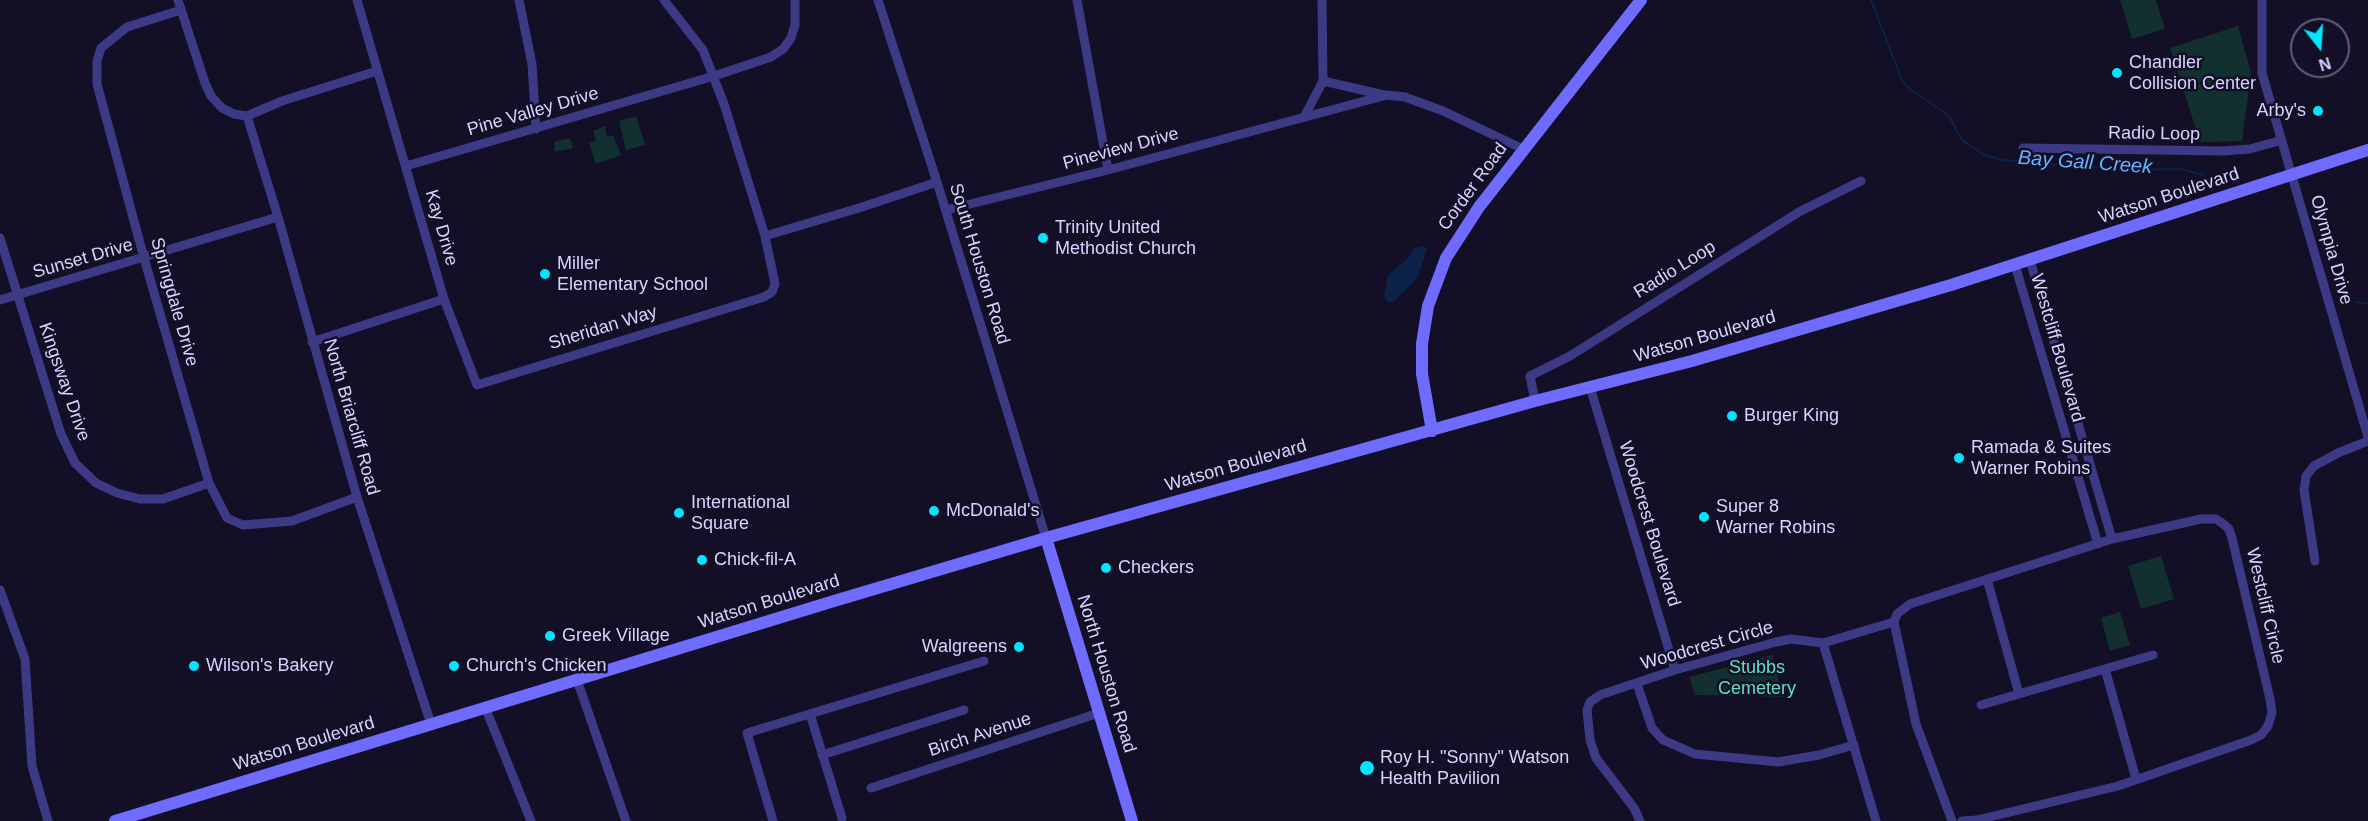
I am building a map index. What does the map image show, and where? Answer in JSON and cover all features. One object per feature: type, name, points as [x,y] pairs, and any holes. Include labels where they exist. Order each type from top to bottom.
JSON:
[{"type":"main road","name":"Corder Road","points":[[1432,431],[1422,374],[1425,319],[1436,281],[1455,241],[1523,149],[1641,0]]},
{"type":"main road","name":"Watson Boulevard","points":[[115,821],[1046,538],[1534,401],[1692,361],[2030,261],[2368,150]]},
{"type":"main road","name":"North Houston Road","points":[[1046,538],[1132,821]]},
{"type":"street","points":[[178,0],[211,96],[222,108],[247,116],[291,98],[377,71]]},
{"type":"street","points":[[357,0],[406,166]]},
{"type":"street","points":[[519,0],[532,63],[536,129]]},
{"type":"street","name":"Sheridan Way","points":[[444,299],[477,384],[764,297],[772,292],[775,284],[765,236],[714,76],[698,43],[664,0]]},
{"type":"street","name":"Pine Valley Drive","points":[[406,166],[714,76],[771,57],[783,49],[791,38],[795,25],[795,0]]},
{"type":"street","name":"South Houston Road","points":[[879,0],[1046,538]]},
{"type":"street","points":[[1077,0],[1108,170]]},
{"type":"street","points":[[1304,117],[1323,81],[1322,0]]},
{"type":"street","name":"Olympia Drive","points":[[2262,0],[2262,73],[2368,439],[2314,466],[2306,476],[2304,490],[2315,561]]},
{"type":"street","name":"Springdale Drive","points":[[182,10],[127,27],[101,48],[97,61],[97,84],[209,483],[227,518],[243,525],[292,521],[357,497]]},
{"type":"street","points":[[1323,81],[1405,97],[1443,111],[1523,149]]},
{"type":"street","name":"Pineview Drive","points":[[946,210],[1108,170],[1386,95]]},
{"type":"street","name":"North Briarcliff Road","points":[[247,116],[357,497],[431,724]]},
{"type":"street","name":"Radio Loop","points":[[2023,148],[2222,151],[2250,149],[2282,140]]},
{"type":"street","name":"Kay Drive","points":[[406,166],[444,299]]},
{"type":"street","name":"Radio Loop","points":[[1534,401],[1530,376],[1570,356],[1799,212],[1861,181]]},
{"type":"street","points":[[765,236],[937,182]]},
{"type":"street","name":"Sunset Drive","points":[[0,300],[278,217]]},
{"type":"street","name":"Kingsway Drive","points":[[0,238],[61,434],[75,463],[96,483],[117,493],[140,499],[163,499],[209,483]]},
{"type":"street","name":"Westcliff Boulevard","points":[[2030,261],[2112,539]]},
{"type":"street","name":"Westcliff Boulevard","points":[[2015,265],[2098,544]]},
{"type":"street","points":[[312,342],[444,299]]},
{"type":"street","name":"Woodcrest Boulevard","points":[[1590,387],[1675,670]]},
{"type":"street","name":"Westcliff Circle","points":[[1823,643],[1894,622],[1904,607],[2112,539],[2209,518],[2222,523],[2229,529],[2254,625],[2272,713],[2268,726],[2261,735],[2118,786],[1977,820],[1962,821]]},
{"type":"street","points":[[1987,579],[2019,694]]},
{"type":"street","points":[[0,590],[25,659],[32,766],[48,821]]},
{"type":"street","points":[[1894,622],[1916,724],[1952,821]]},
{"type":"street","name":"Woodcrest Circle","points":[[1641,821],[1634,808],[1596,758],[1587,721],[1590,702],[1600,695],[1675,670],[1791,639],[1823,643]]},
{"type":"street","points":[[1823,643],[1876,821]]},
{"type":"street","points":[[1981,705],[2153,655]]},
{"type":"street","points":[[773,821],[747,733],[984,661]]},
{"type":"street","points":[[2105,669],[2136,779]]},
{"type":"street","points":[[577,680],[626,821]]},
{"type":"street","points":[[1637,684],[1652,728],[1663,740],[1695,754],[1778,762],[1819,755],[1854,744]]},
{"type":"street","points":[[485,707],[531,821]]},
{"type":"street","points":[[822,755],[964,710]]},
{"type":"street","name":"Birch Avenue","points":[[871,788],[1099,713]]},
{"type":"street","points":[[810,714],[842,818]]},
{"type":"green space","points":[[2120,0],[2156,0],[2165,29],[2132,39]]},
{"type":"green space","points":[[2238,26],[2251,73],[2242,141],[2200,142],[2170,48]]},
{"type":"green space","points":[[636,116],[645,145],[626,150],[619,121]]},
{"type":"green space","points":[[605,126],[607,137],[613,135],[621,155],[596,164],[589,143],[596,141],[593,131]]},
{"type":"green space","points":[[570,138],[573,148],[555,152],[554,142]]},
{"type":"green space","points":[[2161,556],[2174,599],[2141,609],[2128,566]]},
{"type":"green space","points":[[2120,612],[2130,645],[2110,651],[2101,618]]},
{"type":"green space","name":"Stubbs Cemetery","points":[[1772,655],[1783,697],[1695,695],[1689,677]]},
{"type":"water","points":[[1423,246],[1427,249],[1418,277],[1394,302],[1388,302],[1384,297],[1388,275],[1405,261],[1414,248]]},
{"type":"waterway","name":"Bay Gall Creek","points":[[1871,0],[1902,80],[1910,89],[1949,116],[1961,139],[1982,154],[2002,160],[2053,165],[2137,170],[2180,169],[2205,175]]},
{"type":"waterway","name":"Bay Gall Creek","points":[[2356,302],[2368,304]]},
{"type":"place","name":"Chandler Collision Center","points":[[2117,73]]},
{"type":"place","name":"Arby's","points":[[2318,111]]},
{"type":"place","name":"Trinity United Methodist Church","points":[[1043,238]]},
{"type":"place","name":"Miller Elementary School","points":[[545,274]]},
{"type":"place","name":"Burger King","points":[[1732,416]]},
{"type":"place","name":"Ramada & Suites Warner Robins","points":[[1959,458]]},
{"type":"place","name":"McDonald's","points":[[934,511]]},
{"type":"place","name":"International Square","points":[[679,513]]},
{"type":"place","name":"Super 8 Warner Robins","points":[[1704,517]]},
{"type":"place","name":"Chick-fil-A","points":[[702,560]]},
{"type":"place","name":"Checkers","points":[[1106,568]]},
{"type":"place","name":"Greek Village","points":[[550,636]]},
{"type":"place","name":"Walgreens","points":[[1019,647]]},
{"type":"place","name":"Wilson's Bakery","points":[[194,666]]},
{"type":"place","name":"Church's Chicken","points":[[454,666]]},
{"type":"place","name":"Roy H. \"Sonny\" Watson Health Pavilion","points":[[1367,768]]}]
